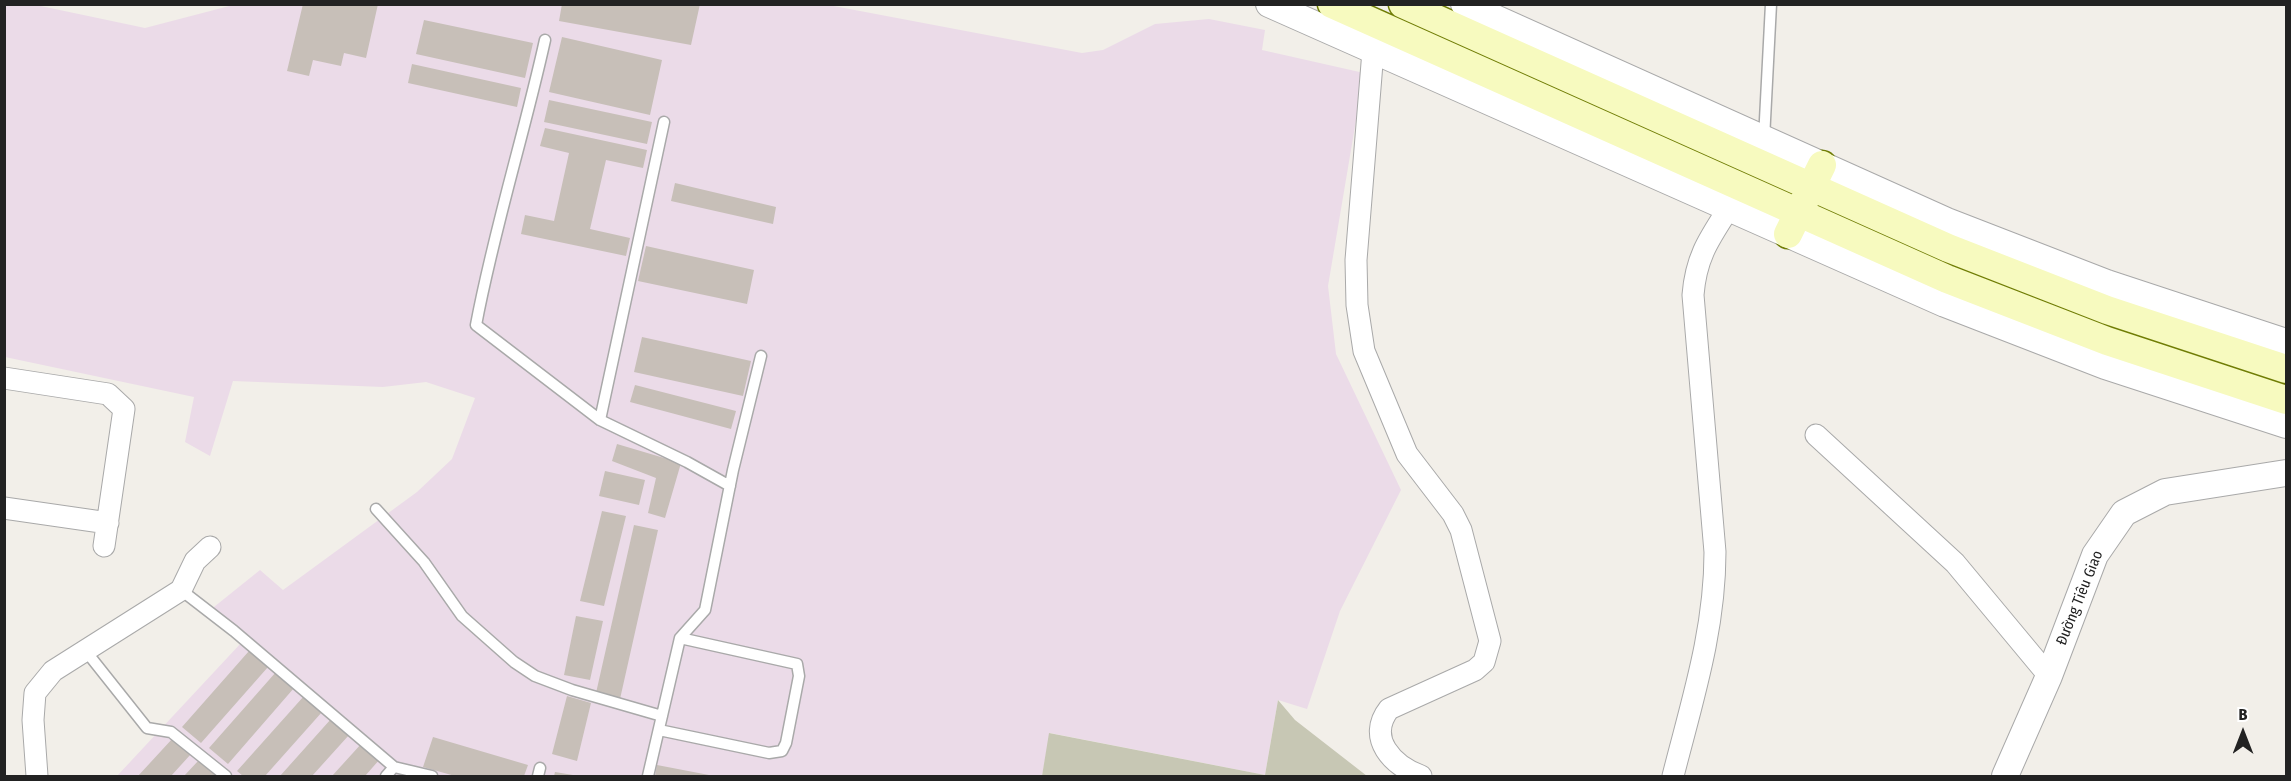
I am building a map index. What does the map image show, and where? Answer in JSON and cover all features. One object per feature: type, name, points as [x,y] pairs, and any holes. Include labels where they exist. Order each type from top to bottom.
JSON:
[{"type":"main road","points":[[1332,4],[1793,223],[2107,341],[2286,400]]},
{"type":"main road","points":[[1403,4],[1817,176],[1948,248],[2096,306],[2286,369]]},
{"type":"main road","points":[[1793,223],[1817,176]]},
{"type":"street","points":[[1269,4],[1729,208],[1793,223],[1946,304],[2104,366],[2286,425]]},
{"type":"street","points":[[1464,4],[1764,139],[1817,176],[1947,221],[2107,283],[2286,342]]},
{"type":"street","points":[[1373,51],[1356,260],[1357,305],[1364,351],[1407,454],[1453,514],[1461,530],[1490,641],[1484,662],[1475,670],[1389,709],[1381,720],[1379,733],[1384,747],[1402,766],[1421,777]]},
{"type":"street","points":[[1673,777],[1701,665],[1715,594],[1715,552],[1693,295],[1695,272],[1702,250],[1729,208]]},
{"type":"street","points":[[4,378],[108,394],[124,409],[104,546]]},
{"type":"street","points":[[1816,435],[1955,563],[2049,676]]},
{"type":"street","name":"Đường Tiêu Giao","points":[[2005,777],[2049,676],[2095,555],[2124,513],[2165,492],[2286,473]]},
{"type":"street","points":[[4,508],[108,523]]},
{"type":"street","points":[[37,777],[33,720],[35,693],[53,671],[181,590],[195,561],[210,547]]},
{"type":"lane","points":[[1764,139],[1771,4]]},
{"type":"lane","points":[[545,40],[528,118],[489,255],[476,325],[600,420],[687,462],[730,486]]},
{"type":"lane","points":[[600,420],[664,122]]},
{"type":"lane","points":[[648,777],[680,638],[705,610],[730,486],[761,356]]},
{"type":"lane","points":[[376,509],[424,562],[462,616],[514,662],[536,676],[572,690],[662,716]]},
{"type":"lane","points":[[181,590],[234,631],[394,767],[432,777]]},
{"type":"lane","points":[[659,730],[769,753],[782,751],[786,743],[799,676],[797,664],[781,658],[680,638]]},
{"type":"lane","points":[[85,650],[147,728],[171,732],[226,777]]},
{"type":"lane","points":[[386,777],[394,767]]},
{"type":"shaded area","points":[[237,4],[823,4],[1082,53],[1103,50],[1155,24],[1209,19],[1265,30],[1262,50],[1364,73],[1328,286],[1336,354],[1401,490],[1340,611],[1307,709],[1278,700],[1265,775],[1050,733],[1042,776],[117,776],[242,642],[209,611],[260,570],[283,590],[417,492],[452,459],[475,398],[426,382],[383,387],[233,381],[210,456],[185,442],[194,397],[5,357],[5,5],[36,5],[145,28]]},
{"type":"shaded area","points":[[1278,700],[1295,720],[1367,776],[1042,776],[1049,733],[1265,775]]},
{"type":"building","points":[[303,4],[378,4],[366,58],[344,53],[341,66],[313,60],[309,76],[287,71]]},
{"type":"building","points":[[562,4],[700,4],[691,45],[559,21]]},
{"type":"building","points":[[424,20],[533,43],[525,78],[416,54]]},
{"type":"building","points":[[562,37],[662,60],[650,115],[549,92]]},
{"type":"building","points":[[412,64],[521,88],[517,107],[408,83]]},
{"type":"building","points":[[549,100],[652,122],[647,144],[544,122]]},
{"type":"building","points":[[545,128],[647,150],[643,168],[606,160],[590,229],[630,238],[626,256],[521,234],[525,215],[554,221],[569,153],[540,146]]},
{"type":"building","points":[[675,183],[776,207],[773,224],[671,201]]},
{"type":"building","points":[[646,246],[754,270],[747,304],[638,281]]},
{"type":"building","points":[[642,337],[751,361],[743,396],[634,372]]},
{"type":"building","points":[[635,385],[736,411],[731,429],[630,402]]},
{"type":"building","points":[[617,444],[681,463],[665,518],[648,513],[656,478],[612,461]]},
{"type":"building","points":[[605,471],[645,480],[639,505],[599,496]]},
{"type":"building","points":[[602,511],[626,516],[604,606],[580,601]]},
{"type":"building","points":[[634,525],[658,530],[620,699],[596,693]]},
{"type":"building","points":[[576,616],[603,621],[590,680],[564,675]]},
{"type":"building","points":[[249,651],[268,667],[201,743],[182,727]]},
{"type":"building","points":[[276,672],[294,688],[228,764],[209,748]]},
{"type":"building","points":[[304,696],[322,712],[265,776],[243,776],[237,771]]},
{"type":"building","points":[[567,696],[591,703],[577,761],[552,754]]},
{"type":"building","points":[[331,719],[349,735],[312,776],[280,776]]},
{"type":"building","points":[[433,737],[528,765],[524,776],[455,776],[423,767]]},
{"type":"building","points":[[173,738],[191,754],[171,776],[138,776]]},
{"type":"building","points":[[362,743],[380,759],[365,776],[332,776]]},
{"type":"building","points":[[199,760],[218,776],[184,776]]},
{"type":"building","points":[[657,765],[709,775],[655,776]]},
{"type":"building","points":[[555,772],[573,775],[573,776],[554,776]]}]
